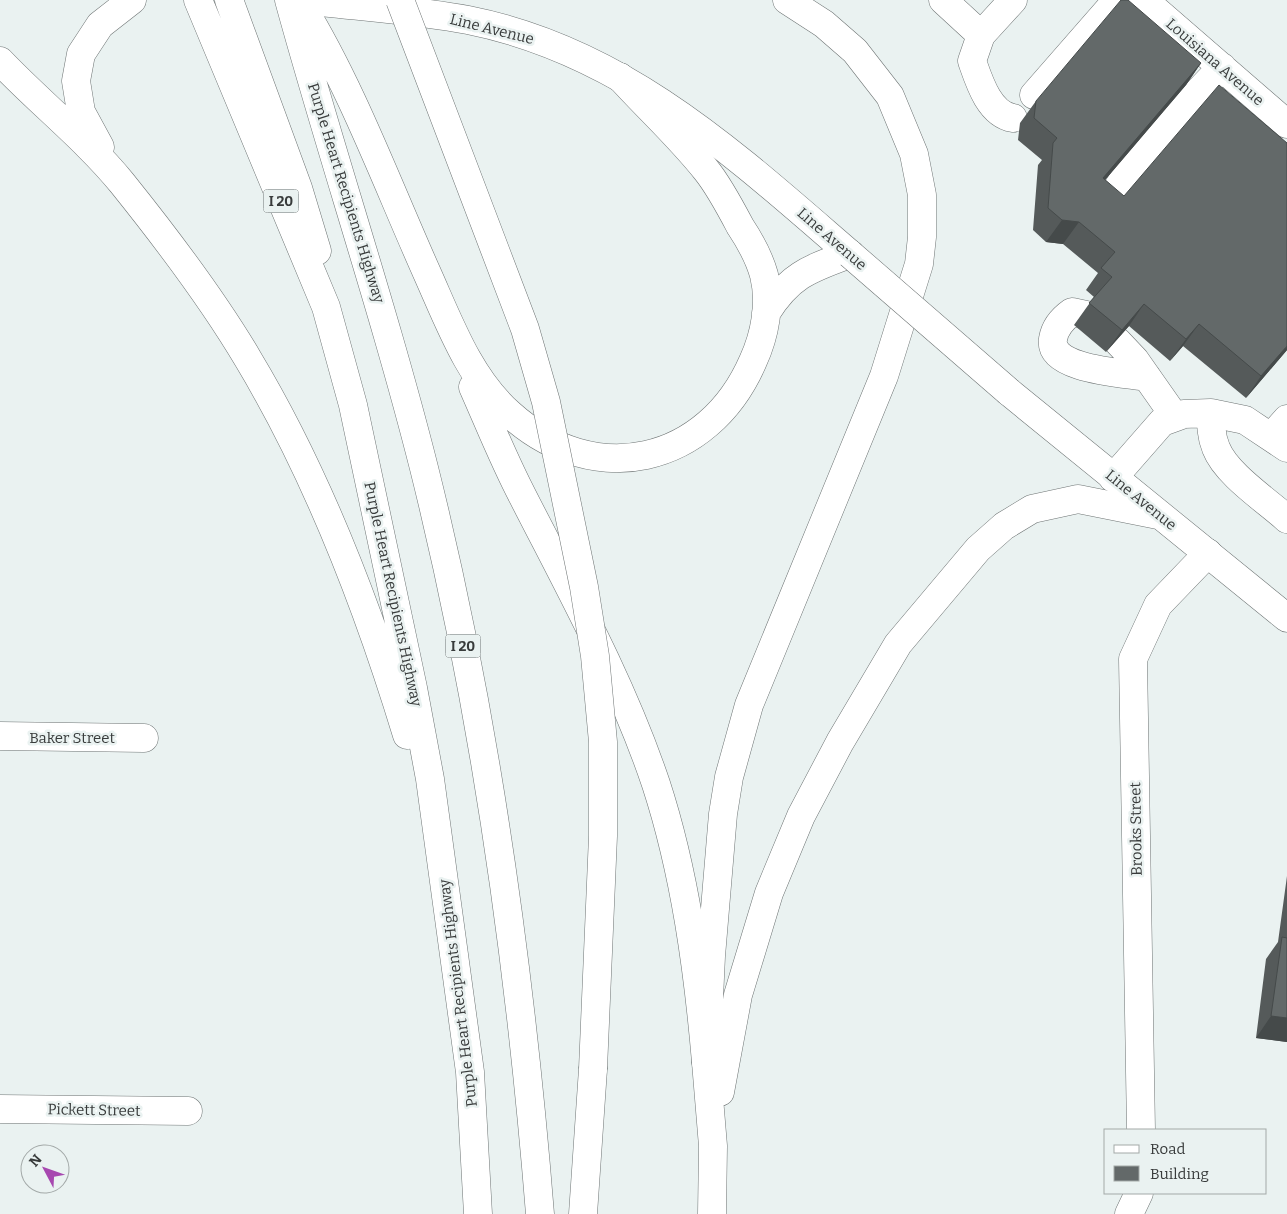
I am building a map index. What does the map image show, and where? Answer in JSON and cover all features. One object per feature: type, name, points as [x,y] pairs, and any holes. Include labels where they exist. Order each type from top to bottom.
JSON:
[{"type":"main road","points":[[132,0],[100,25],[81,54],[76,81],[81,112],[123,184],[200,287],[248,358],[301,457],[368,620],[398,705],[439,842]]},
{"type":"main road","name":"Purple Heart Recipients Highway","points":[[198,0],[326,307],[353,405],[413,688],[439,842],[470,1072],[478,1214]]},
{"type":"main road","points":[[229,0],[309,220],[318,252],[326,307]]},
{"type":"main road","name":"Purple Heart Recipients Highway","points":[[289,0],[314,92],[382,307],[425,470],[457,620],[486,766],[495,825],[532,1124],[540,1214]]},
{"type":"main road","points":[[298,0],[348,95],[458,342],[472,385],[522,495],[606,661],[656,784],[673,845],[688,921],[701,1004],[713,1146],[712,1214]]},
{"type":"main road","name":"Line Avenue","points":[[306,0],[467,20],[547,43],[620,77],[696,125],[741,160],[1009,392],[1287,618]]},
{"type":"main road","points":[[400,0],[524,330],[546,402],[584,587],[595,656],[603,742],[603,836],[583,1214]]},
{"type":"main road","points":[[706,1062],[711,956],[723,814],[738,741],[748,705],[884,376],[919,264],[922,237],[922,195],[914,154],[890,96],[855,52],[824,24],[787,0]]},
{"type":"main road","points":[[943,0],[981,35]]},
{"type":"main road","points":[[1013,0],[981,35],[972,61],[983,92],[996,108],[1007,117],[1013,118]]},
{"type":"main road","points":[[1034,95],[1117,0]]},
{"type":"main road","name":"Louisiana Avenue","points":[[1144,0],[1287,124]]},
{"type":"main road","points":[[0,61],[123,184]]},
{"type":"main road","points":[[1120,210],[1116,192],[1122,181],[1180,111],[1222,67]]},
{"type":"main road","points":[[458,342],[484,386],[511,416],[541,436],[575,453],[606,458],[637,458],[675,446],[696,434],[735,395],[748,374],[761,344],[766,314],[764,277],[754,249],[706,170],[620,77]]},
{"type":"main road","points":[[1242,120],[1259,100]]},
{"type":"main road","points":[[766,314],[778,294],[798,276],[850,254]]},
{"type":"main road","points":[[1086,315],[1072,312],[1063,318],[1054,331],[1052,344],[1054,351],[1068,361],[1082,366],[1147,377]]},
{"type":"main road","points":[[1118,342],[1147,377],[1175,417]]},
{"type":"main road","points":[[1211,413],[1211,433],[1216,449],[1227,466],[1287,519]]},
{"type":"main road","points":[[1113,478],[1162,422],[1184,414],[1211,413],[1245,420],[1282,434]]},
{"type":"main road","points":[[713,1146],[726,1054],[738,996],[769,893],[801,816],[840,742],[898,644],[978,550],[1004,526],[1032,509],[1078,499],[1158,515]]},
{"type":"main road","name":"Brooks Street","points":[[1140,1129],[1133,659],[1158,604],[1208,554]]},
{"type":"main road","name":"Baker Street","points":[[0,736],[144,738]]},
{"type":"main road","name":"Pickett Street","points":[[0,1109],[188,1111]]},
{"type":"main road","points":[[1129,1214],[1139,1194]]},
{"type":"building","points":[[1121,0],[1128,0],[1201,63],[1103,178],[1124,196],[1219,85],[1287,143],[1287,346],[1261,376],[1199,324],[1186,339],[1144,304],[1122,330],[1089,303],[1112,277],[1101,268],[1115,252],[1079,222],[1062,220],[1048,208],[1053,143],[1057,138],[1034,118],[1036,101]]},
{"type":"building","points":[[1282,937],[1287,938],[1287,1018],[1271,1016]]}]
